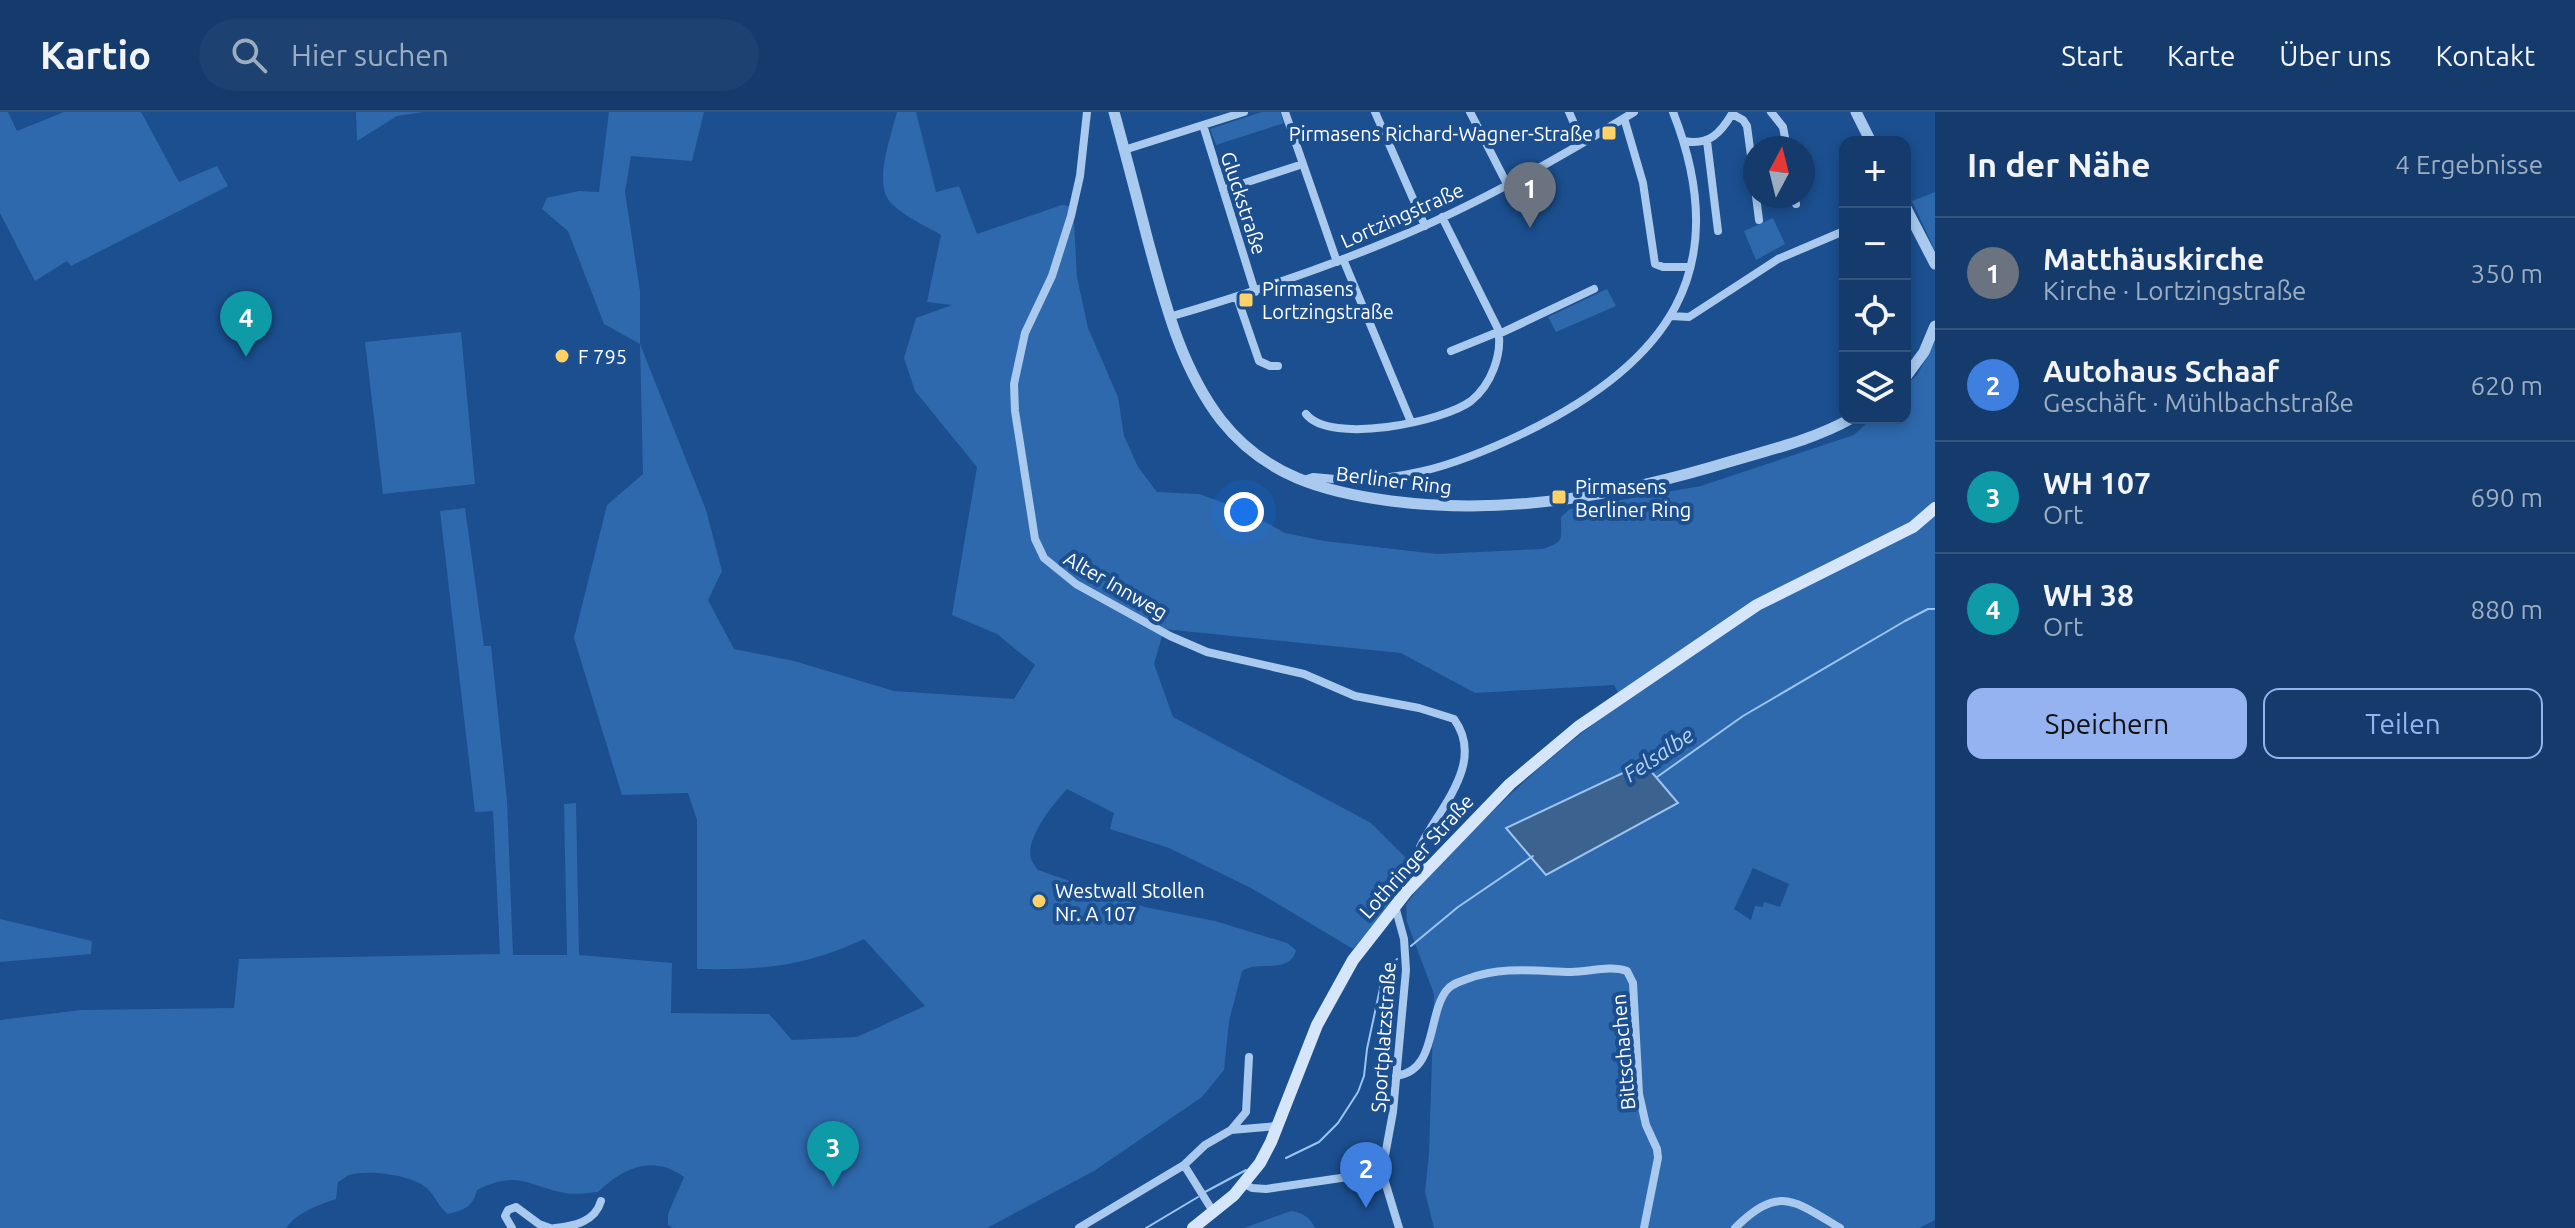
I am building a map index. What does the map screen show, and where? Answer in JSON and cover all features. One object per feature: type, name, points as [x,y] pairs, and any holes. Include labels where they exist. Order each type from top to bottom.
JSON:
[{"type":"main road","name":"Lothringer Straße","points":[[1193,1228],[1244,1184],[1266,1152],[1334,990],[1363,945],[1425,872],[1510,784],[1567,735],[1770,598],[1904,532],[1935,508]]},
{"type":"street","name":"Alter Innweg","points":[[1087,112],[1080,176],[1071,216],[1052,276],[1025,333],[1014,384],[1015,411],[1037,547],[1051,566],[1076,584],[1170,636],[1207,652],[1295,672],[1355,696],[1419,708],[1454,719],[1465,739],[1463,766],[1459,781],[1420,847],[1419,857],[1425,872]]},
{"type":"street","name":"Berliner Ring","points":[[1114,112],[1169,317],[1184,357],[1203,394],[1224,423],[1263,459],[1302,481],[1333,491],[1417,504],[1481,507],[1554,502],[1595,496],[1699,471],[1793,443],[1839,424]]},
{"type":"street","points":[[1124,150],[1243,112]]},
{"type":"street","points":[[1285,112],[1340,260],[1411,422]]},
{"type":"street","points":[[1375,112],[1425,226]]},
{"type":"street","points":[[1470,112],[1507,184]]},
{"type":"street","points":[[1569,112],[1582,142]]},
{"type":"street","name":"Lortzingstraße","points":[[1169,317],[1255,292],[1425,226],[1634,112]]},
{"type":"street","points":[[1302,481],[1313,477],[1382,480],[1428,471],[1474,456],[1556,417],[1627,369],[1647,349],[1671,316],[1690,267],[1695,216],[1691,173],[1673,112]]},
{"type":"street","points":[[1771,112],[1783,127],[1785,136]]},
{"type":"street","points":[[1856,112],[1868,136]]},
{"type":"street","points":[[1684,141],[1707,141],[1720,132],[1733,113],[1747,126],[1748,136]]},
{"type":"street","points":[[1624,118],[1643,183],[1655,264],[1690,267]]},
{"type":"street","name":"Gluckstraße","points":[[1203,125],[1255,292]]},
{"type":"street","points":[[1707,141],[1718,231]]},
{"type":"street","points":[[1223,190],[1303,164]]},
{"type":"street","points":[[1758,208],[1759,220]]},
{"type":"street","points":[[1906,208],[1935,264]]},
{"type":"street","points":[[1306,414],[1321,425],[1381,428],[1448,413],[1477,396],[1493,370],[1499,348],[1499,333],[1442,217]]},
{"type":"street","points":[[1671,316],[1689,317],[1778,259],[1839,233]]},
{"type":"street","points":[[1451,351],[1499,333],[1594,289]]},
{"type":"street","points":[[1237,297],[1259,361],[1278,366]]},
{"type":"street","points":[[1911,370],[1924,352],[1935,326]]},
{"type":"street","points":[[1381,499],[1382,480]]},
{"type":"street","name":"Sportplatzstraße","points":[[1382,1172],[1391,1129],[1406,963],[1395,906]]},
{"type":"street","name":"Bittschachen","points":[[1396,1076],[1409,1075],[1418,1065],[1444,993],[1456,983],[1481,974],[1521,968],[1569,972],[1616,968],[1627,971],[1633,983],[1639,1094],[1658,1158],[1644,1228]]},
{"type":"street","points":[[1079,1228],[1184,1165],[1205,1145],[1231,1130],[1246,1112],[1249,1057]]},
{"type":"street","points":[[1231,1130],[1277,1126]]},
{"type":"street","points":[[1184,1165],[1214,1213]]},
{"type":"street","points":[[1244,1184],[1266,1189],[1382,1172],[1399,1228]]},
{"type":"street","points":[[1735,1228],[1756,1210],[1778,1199],[1792,1202],[1840,1228]]},
{"type":"street","points":[[512,1228],[505,1216],[508,1210],[516,1207],[539,1224],[552,1228],[588,1219],[598,1211],[601,1201]]},
{"type":"shaded area","points":[[0,112],[8,112],[17,131],[64,112],[141,112],[179,182],[217,166],[228,186],[71,266],[67,261],[35,281],[0,213]]},
{"type":"shaded area","points":[[356,112],[424,112],[397,116],[357,141]]},
{"type":"shaded area","points":[[609,112],[704,112],[692,161],[631,156],[625,192],[640,291],[640,344],[604,324],[568,231],[542,209],[547,198],[579,191],[599,192]]},
{"type":"shaded area","points":[[897,112],[916,112],[936,192],[959,186],[977,234],[1062,205],[1069,206],[1074,223],[1077,277],[1088,328],[1118,397],[1124,436],[1138,467],[1157,492],[1199,494],[1243,510],[1285,533],[1324,541],[1437,554],[1542,549],[1558,542],[1561,517],[1570,509],[1701,486],[1854,435],[1866,424],[1911,424],[1911,380],[1935,342],[1935,1220],[1919,1228],[1434,1228],[1425,1192],[1434,994],[1407,922],[1406,905],[1427,878],[1512,793],[1623,702],[1614,685],[1475,693],[1401,653],[1164,629],[1154,664],[1173,717],[1371,823],[1419,871],[1353,949],[1251,888],[1169,848],[1110,829],[1114,813],[1067,789],[1042,821],[1032,841],[1031,859],[1038,870],[1145,907],[1215,921],[1287,943],[1296,950],[1293,958],[1281,965],[1242,971],[1229,1021],[1224,1070],[1202,1097],[1094,1171],[987,1228],[673,1228],[668,1225],[668,1214],[684,1177],[661,1166],[650,1165],[618,1176],[598,1192],[581,1194],[569,1194],[522,1181],[503,1181],[477,1190],[467,1207],[448,1214],[421,1184],[390,1174],[357,1173],[338,1182],[336,1199],[303,1213],[286,1228],[0,1228],[0,1020],[81,1010],[234,1008],[239,959],[500,954],[493,811],[475,812],[440,511],[465,508],[484,646],[491,646],[507,800],[513,955],[567,955],[564,804],[576,803],[579,955],[672,963],[671,1013],[769,1014],[792,1040],[857,1037],[925,1006],[864,939],[822,956],[782,965],[697,969],[697,820],[688,793],[622,795],[574,638],[607,505],[643,474],[640,344],[706,510],[722,571],[708,600],[734,649],[794,661],[894,691],[1014,699],[1035,665],[997,634],[952,615],[977,467],[915,391],[904,358],[916,318],[952,305],[927,302],[941,235],[903,213],[886,196],[883,173]],"holes":[[[1753,868],[1789,884],[1780,907],[1764,902],[1763,907],[1755,906],[1751,920],[1734,909]]]},
{"type":"shaded area","points":[[1262,112],[1280,112],[1284,123],[1216,145],[1210,129]]},
{"type":"shaded area","points":[[1935,192],[1935,251],[1912,201]]},
{"type":"shaded area","points":[[1773,218],[1785,244],[1756,260],[1744,231]]},
{"type":"shaded area","points":[[1607,289],[1616,306],[1556,332],[1548,317]]},
{"type":"shaded area","points":[[461,332],[475,484],[383,494],[365,342]]},
{"type":"shaded area","points":[[1644,763],[1678,803],[1546,875],[1506,828]]},
{"type":"shaded area","points":[[0,919],[92,941],[91,954],[0,962]]},
{"type":"shaded area","points":[[1291,1211],[1306,1216],[1315,1228],[1244,1228]]},
{"type":"waterway","name":"Felsalbe","points":[[1657,777],[1743,716],[1905,621],[1928,609],[1935,609]]},
{"type":"waterway","name":"Felsalbe","points":[[1411,946],[1458,907],[1533,856]]},
{"type":"waterway","name":"Felsalbe","points":[[1286,1158],[1319,1142],[1338,1123],[1358,1092],[1364,1076],[1381,984],[1397,959]]},
{"type":"waterway","name":"Felsalbe","points":[[1205,1192],[1246,1170]]},
{"type":"waterway","name":"Felsalbe","points":[[1146,1228],[1198,1197]]},
{"type":"place","name":"Pirmasens Richard-Wagner-Straße","points":[[1609,133]]},
{"type":"place","name":"Matthäuskirche","points":[[1530,228]]},
{"type":"place","name":"Pirmasens Lortzingstraße","points":[[1246,300]]},
{"type":"place","name":"F 795","points":[[562,356]]},
{"type":"place","name":"WH 38","points":[[246,357]]},
{"type":"place","name":"Pirmasens Berliner Ring","points":[[1559,497]]},
{"type":"place","name":"Westwall Stollen Nr. A 107","points":[[1039,901]]},
{"type":"place","name":"WH 107","points":[[833,1187]]},
{"type":"place","name":"Autohaus Schaaf","points":[[1366,1208]]}]
